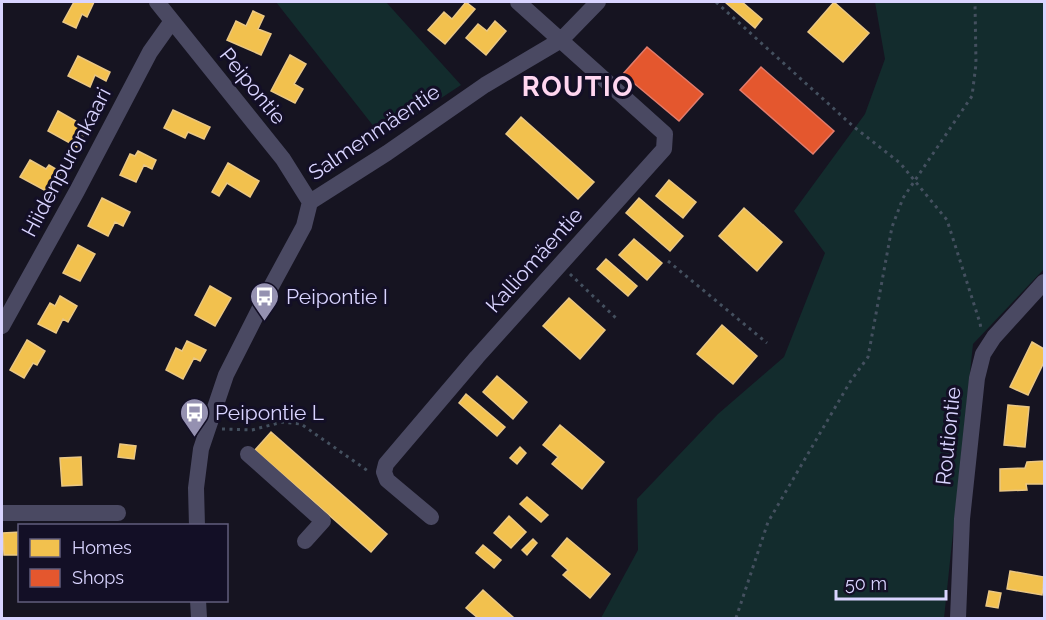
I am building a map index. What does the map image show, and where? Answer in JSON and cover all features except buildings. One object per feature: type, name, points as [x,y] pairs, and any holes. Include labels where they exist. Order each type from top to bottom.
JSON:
[{"type":"street","name":"Peipontie","points":[[157,2],[283,159],[310,202]]},
{"type":"street","points":[[518,2],[561,40]]},
{"type":"street","name":"Salmenmäentie","points":[[197,524],[196,488],[201,448],[226,375],[304,226],[310,202],[387,153],[485,85],[561,40],[598,2]]},
{"type":"street","name":"Hiidenpuronkaari","points":[[2,326],[77,191],[150,52],[172,21]]},
{"type":"street","name":"Kalliomäentie","points":[[384,472],[386,464],[434,408],[664,149],[665,134],[561,40]]},
{"type":"street","name":"Routiontie","points":[[958,618],[962,519],[977,378],[983,354],[994,337],[1044,282]]},
{"type":"street","points":[[248,454],[323,521],[305,541]]},
{"type":"street","points":[[384,472],[387,480],[431,518]]},
{"type":"street","points":[[2,513],[118,513]]},
{"type":"street","points":[[198,602],[199,618]]},
{"type":"path","points":[[716,2],[854,127],[900,163],[947,220],[980,323],[983,354]]},
{"type":"path","points":[[736,618],[768,522],[850,382],[868,357],[892,227],[903,198],[972,96],[976,64],[975,2]]},
{"type":"path","points":[[668,261],[767,343]]},
{"type":"path","points":[[560,265],[617,319]]},
{"type":"path","points":[[220,429],[252,430],[282,422],[301,424],[368,471],[384,472]]},
{"type":"green space","points":[[276,2],[386,2],[461,85],[382,137]]},
{"type":"green space","points":[[875,2],[1044,2],[1044,269],[973,344],[944,618],[601,618],[638,550],[637,499],[718,414],[784,357],[825,253],[794,211],[865,114],[885,59]]},
{"type":"place","name":"Peipontie I","points":[[265,322]]},
{"type":"place","name":"Peipontie L","points":[[194,438]]},
{"type":"district","name":"ROUTIO","points":[[578,86]]}]
